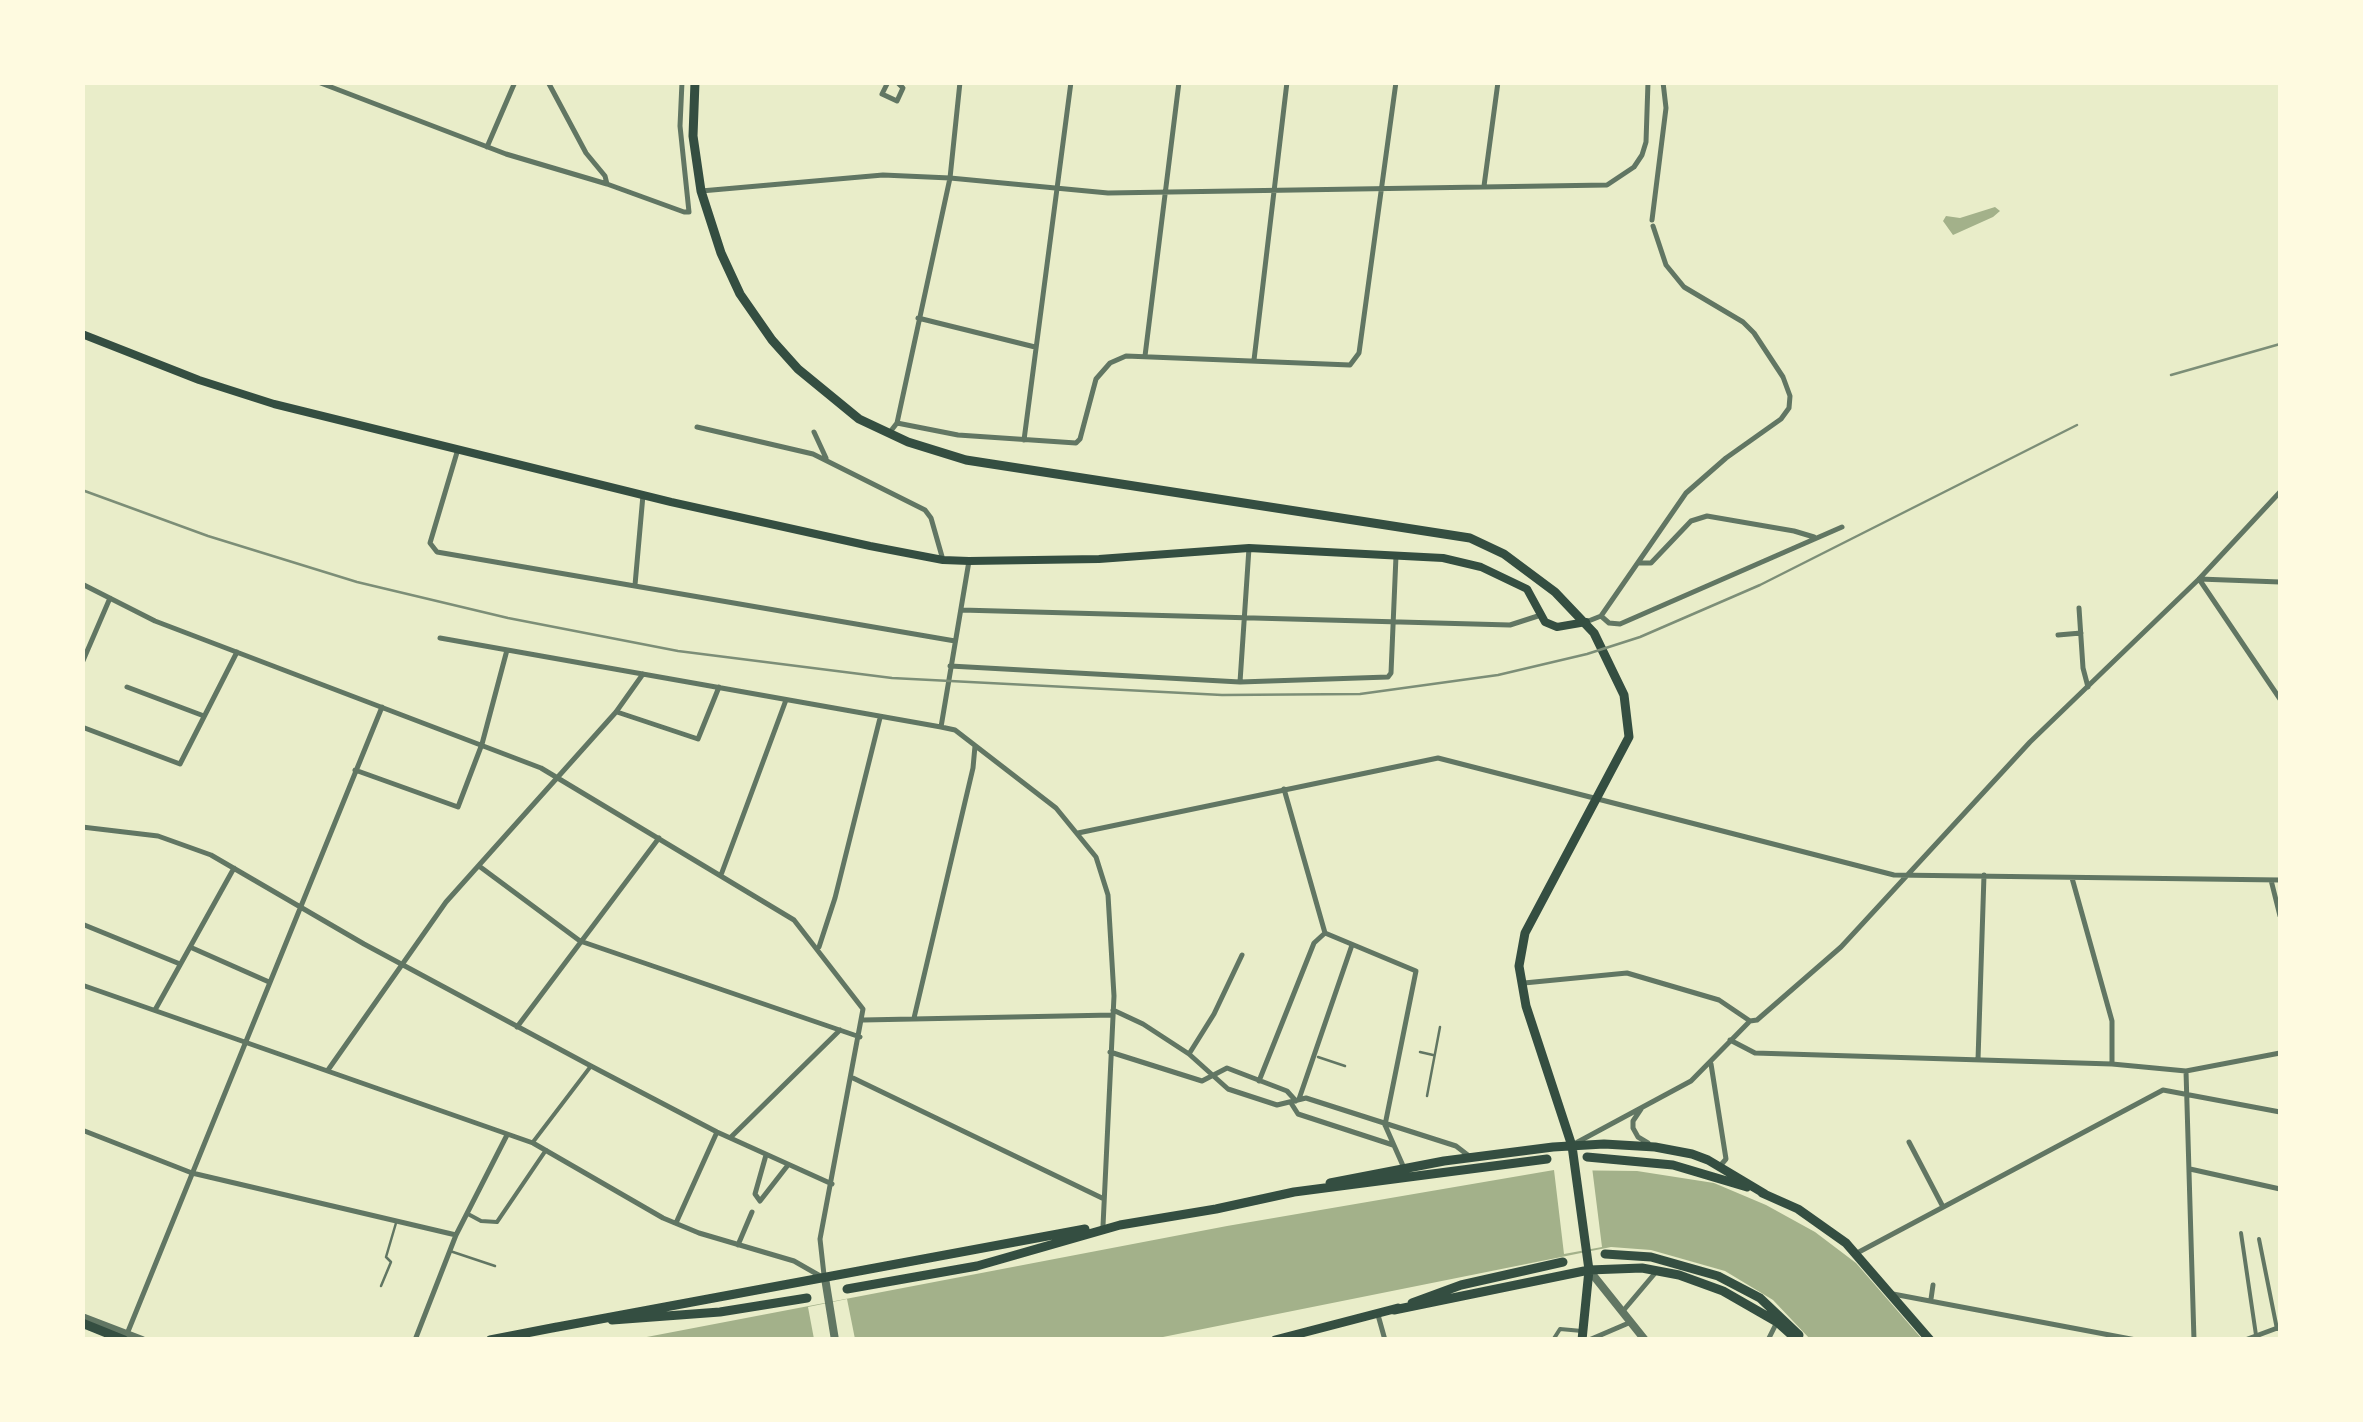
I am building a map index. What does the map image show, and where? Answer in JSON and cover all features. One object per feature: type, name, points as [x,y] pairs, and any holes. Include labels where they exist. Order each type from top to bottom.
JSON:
[{"type":"main road","points":[[695,82],[693,136],[701,191],[721,253],[740,294],[772,340],[826,396],[858,419],[888,434],[966,460],[1470,538],[1514,560],[1586,622],[1621,686],[1629,716],[1629,738],[1525,934],[1520,951],[1520,983],[1572,1146],[1586,1260],[1584,1337]]},
{"type":"main road","points":[[82,334],[199,380],[274,404],[643,495],[943,560],[1099,559],[1249,548],[1443,558],[1480,567],[1527,589],[1545,622],[1556,627],[1586,622]]},
{"type":"main road","points":[[490,1339],[1103,1226],[1216,1210],[1404,1168],[1572,1146],[1655,1148],[1692,1154],[1720,1166],[1809,1215],[1856,1252],[1930,1340]]},
{"type":"main road","points":[[1587,1157],[1673,1165],[1765,1194]]},
{"type":"main road","points":[[1294,1192],[1547,1159]]},
{"type":"main road","points":[[847,1289],[977,1266],[1120,1224]]},
{"type":"main road","points":[[1604,1254],[1651,1258],[1718,1276],[1760,1298],[1800,1340]]},
{"type":"main road","points":[[1275,1340],[1586,1260],[1657,1270],[1723,1291],[1800,1340]]},
{"type":"main road","points":[[1394,1310],[1461,1284],[1564,1262]]},
{"type":"main road","points":[[552,1328],[720,1312],[807,1298]]},
{"type":"main road","points":[[82,1320],[126,1336]]},
{"type":"street","points":[[318,82],[487,147],[689,212],[680,138],[682,82]]},
{"type":"street","points":[[487,147],[514,82]]},
{"type":"street","points":[[548,82],[607,184]]},
{"type":"street","points":[[888,434],[897,423],[950,178],[960,82]]},
{"type":"street","points":[[1024,440],[1071,82]]},
{"type":"street","points":[[1145,356],[1179,82]]},
{"type":"street","points":[[1254,360],[1288,82]]},
{"type":"street","points":[[897,423],[958,436],[1076,443],[1102,370],[1126,356],[1350,365],[1357,356],[1396,82]]},
{"type":"street","points":[[1484,186],[1498,82]]},
{"type":"street","points":[[701,191],[883,175],[1108,193],[1607,185],[1624,176],[1642,156],[1648,82]]},
{"type":"street","points":[[1586,622],[1601,616],[1686,493],[1726,458],[1781,419],[1790,396],[1783,377],[1743,322],[1684,287],[1666,265],[1653,223],[1666,108],[1663,82]]},
{"type":"street","points":[[918,318],[1035,347]]},
{"type":"street","points":[[696,427],[814,454],[926,510],[943,560]]},
{"type":"street","points":[[814,432],[828,461]]},
{"type":"street","points":[[458,449],[430,543],[433,549],[955,641]]},
{"type":"street","points":[[1572,1146],[1691,1081],[1712,1064],[1750,1021],[1757,1020],[1841,947],[2030,742],[2199,579],[2280,492]]},
{"type":"street","points":[[636,585],[643,495]]},
{"type":"street","points":[[1639,563],[1651,562],[1691,521],[1707,516],[1794,530],[1816,538]]},
{"type":"street","points":[[1601,616],[1609,624],[1620,624],[1842,527]]},
{"type":"street","points":[[1240,682],[1249,548]]},
{"type":"street","points":[[950,666],[1240,682],[1390,676],[1396,556]]},
{"type":"street","points":[[941,727],[969,561]]},
{"type":"street","points":[[2199,579],[2280,582]]},
{"type":"street","points":[[2199,579],[2280,699]]},
{"type":"street","points":[[82,584],[155,621],[482,744],[558,778],[794,920],[862,1006],[864,1020],[820,1239],[835,1340]]},
{"type":"street","points":[[82,663],[110,598]]},
{"type":"street","points":[[2079,608],[2088,687]]},
{"type":"street","points":[[961,610],[1510,625],[1540,615]]},
{"type":"street","points":[[2058,635],[2081,633]]},
{"type":"street","points":[[440,638],[955,730],[1056,808],[1100,863],[1108,895],[1113,1012],[1103,1226]]},
{"type":"street","points":[[356,770],[458,807],[482,744],[507,650]]},
{"type":"street","points":[[82,727],[180,764],[237,652]]},
{"type":"street","points":[[328,1070],[446,902],[616,712],[644,674]]},
{"type":"street","points":[[616,712],[698,739],[719,687]]},
{"type":"street","points":[[127,688],[204,716]]},
{"type":"street","points":[[721,876],[786,700]]},
{"type":"street","points":[[142,1340],[126,1336],[382,706]]},
{"type":"street","points":[[818,948],[835,898],[880,718]]},
{"type":"street","points":[[914,1018],[975,746]]},
{"type":"street","points":[[1078,833],[1438,758],[1905,876],[2280,880]]},
{"type":"street","points":[[1284,789],[1324,933]]},
{"type":"street","points":[[82,826],[158,836],[196,848],[517,1027],[717,1132],[832,1184]]},
{"type":"street","points":[[517,1027],[660,838]]},
{"type":"street","points":[[479,866],[580,941],[860,1036]]},
{"type":"street","points":[[155,1010],[234,868]]},
{"type":"street","points":[[1978,1060],[1984,875]]},
{"type":"street","points":[[2072,878],[2112,1021],[2112,1064]]},
{"type":"street","points":[[2271,880],[2280,916]]},
{"type":"street","points":[[82,924],[180,964]]},
{"type":"street","points":[[1324,933],[1416,970],[1384,1125],[1404,1168]]},
{"type":"street","points":[[1259,1081],[1314,944],[1324,933]]},
{"type":"street","points":[[1295,1101],[1352,945]]},
{"type":"street","points":[[190,946],[270,982]]},
{"type":"street","points":[[1189,1054],[1242,956]]},
{"type":"street","points":[[1520,983],[1627,972],[1719,1000],[1750,1021]]},
{"type":"street","points":[[82,985],[533,1143],[630,1202],[676,1223],[794,1261],[825,1278]]},
{"type":"street","points":[[864,1020],[1113,1012],[1143,1024],[1189,1054],[1228,1088],[1277,1106],[1306,1098],[1456,1146],[1472,1159]]},
{"type":"street","points":[[730,1138],[840,1030]]},
{"type":"street","points":[[1730,1040],[1754,1053],[2112,1064],[2186,1070],[2280,1052]]},
{"type":"street","points":[[1110,1052],[1202,1081],[1227,1068],[1287,1091],[1298,1114],[1393,1145]]},
{"type":"street","points":[[1712,1064],[1726,1160],[1720,1166]]},
{"type":"street","points":[[533,1143],[591,1066]]},
{"type":"street","points":[[2186,1070],[2194,1340]]},
{"type":"street","points":[[853,1078],[1102,1198]]},
{"type":"street","points":[[1856,1252],[2163,1090],[2280,1112]]},
{"type":"street","points":[[1643,1107],[1632,1128],[1655,1148]]},
{"type":"street","points":[[82,1130],[192,1173],[456,1235]]},
{"type":"street","points":[[676,1223],[717,1132]]},
{"type":"street","points":[[414,1340],[456,1235],[507,1135]]},
{"type":"street","points":[[1908,1142],[1942,1205]]},
{"type":"street","points":[[468,1214],[497,1222],[546,1150]]},
{"type":"street","points":[[766,1155],[755,1194],[760,1201],[788,1165]]},
{"type":"street","points":[[2190,1168],[2280,1189]]},
{"type":"street","points":[[738,1245],[752,1212]]},
{"type":"street","points":[[2241,1234],[2256,1335]]},
{"type":"street","points":[[2246,1340],[2278,1328],[2259,1239]]},
{"type":"street","points":[[1586,1260],[1644,1340]]},
{"type":"street","points":[[1623,1311],[1657,1270]]},
{"type":"street","points":[[1931,1299],[1933,1285]]},
{"type":"street","points":[[1893,1294],[2136,1340]]},
{"type":"street","points":[[1378,1315],[1385,1340]]},
{"type":"street","points":[[1554,1340],[1560,1329],[1584,1337],[1631,1322]]},
{"type":"street","points":[[1768,1340],[1777,1322]]},
{"type":"lane","points":[[1427,1096],[1440,1028]]},
{"type":"lane","points":[[1400,1048],[1408,1050]]},
{"type":"lane","points":[[1420,1052],[1435,1056]]},
{"type":"lane","points":[[1313,1056],[1345,1066]]},
{"type":"lane","points":[[381,1286],[397,1222]]},
{"type":"lane","points":[[450,1251],[495,1266]]},
{"type":"shaded area","points":[[1995,207],[2000,211],[1993,217],[1953,235],[1943,221],[1946,216],[1960,218]]},
{"type":"shaded area","points":[[1554,1170],[1637,1171],[1714,1183],[1766,1205],[1815,1232],[1856,1263],[1922,1339],[1810,1339],[1773,1300],[1725,1271],[1651,1250],[1611,1247],[1153,1339],[631,1340],[1227,1226]]},
{"type":"pier","points":[[1592,1167],[1602,1247],[1564,1254],[1554,1170]]},
{"type":"pier","points":[[847,1299],[855,1339],[814,1339],[808,1307]]},
{"type":"railway","points":[[2171,375],[2280,344]]},
{"type":"railway","points":[[82,490],[208,536],[357,582],[508,618],[678,651],[892,678],[1222,695],[1360,694],[1498,675],[1640,637],[1760,585],[2077,425]]}]
